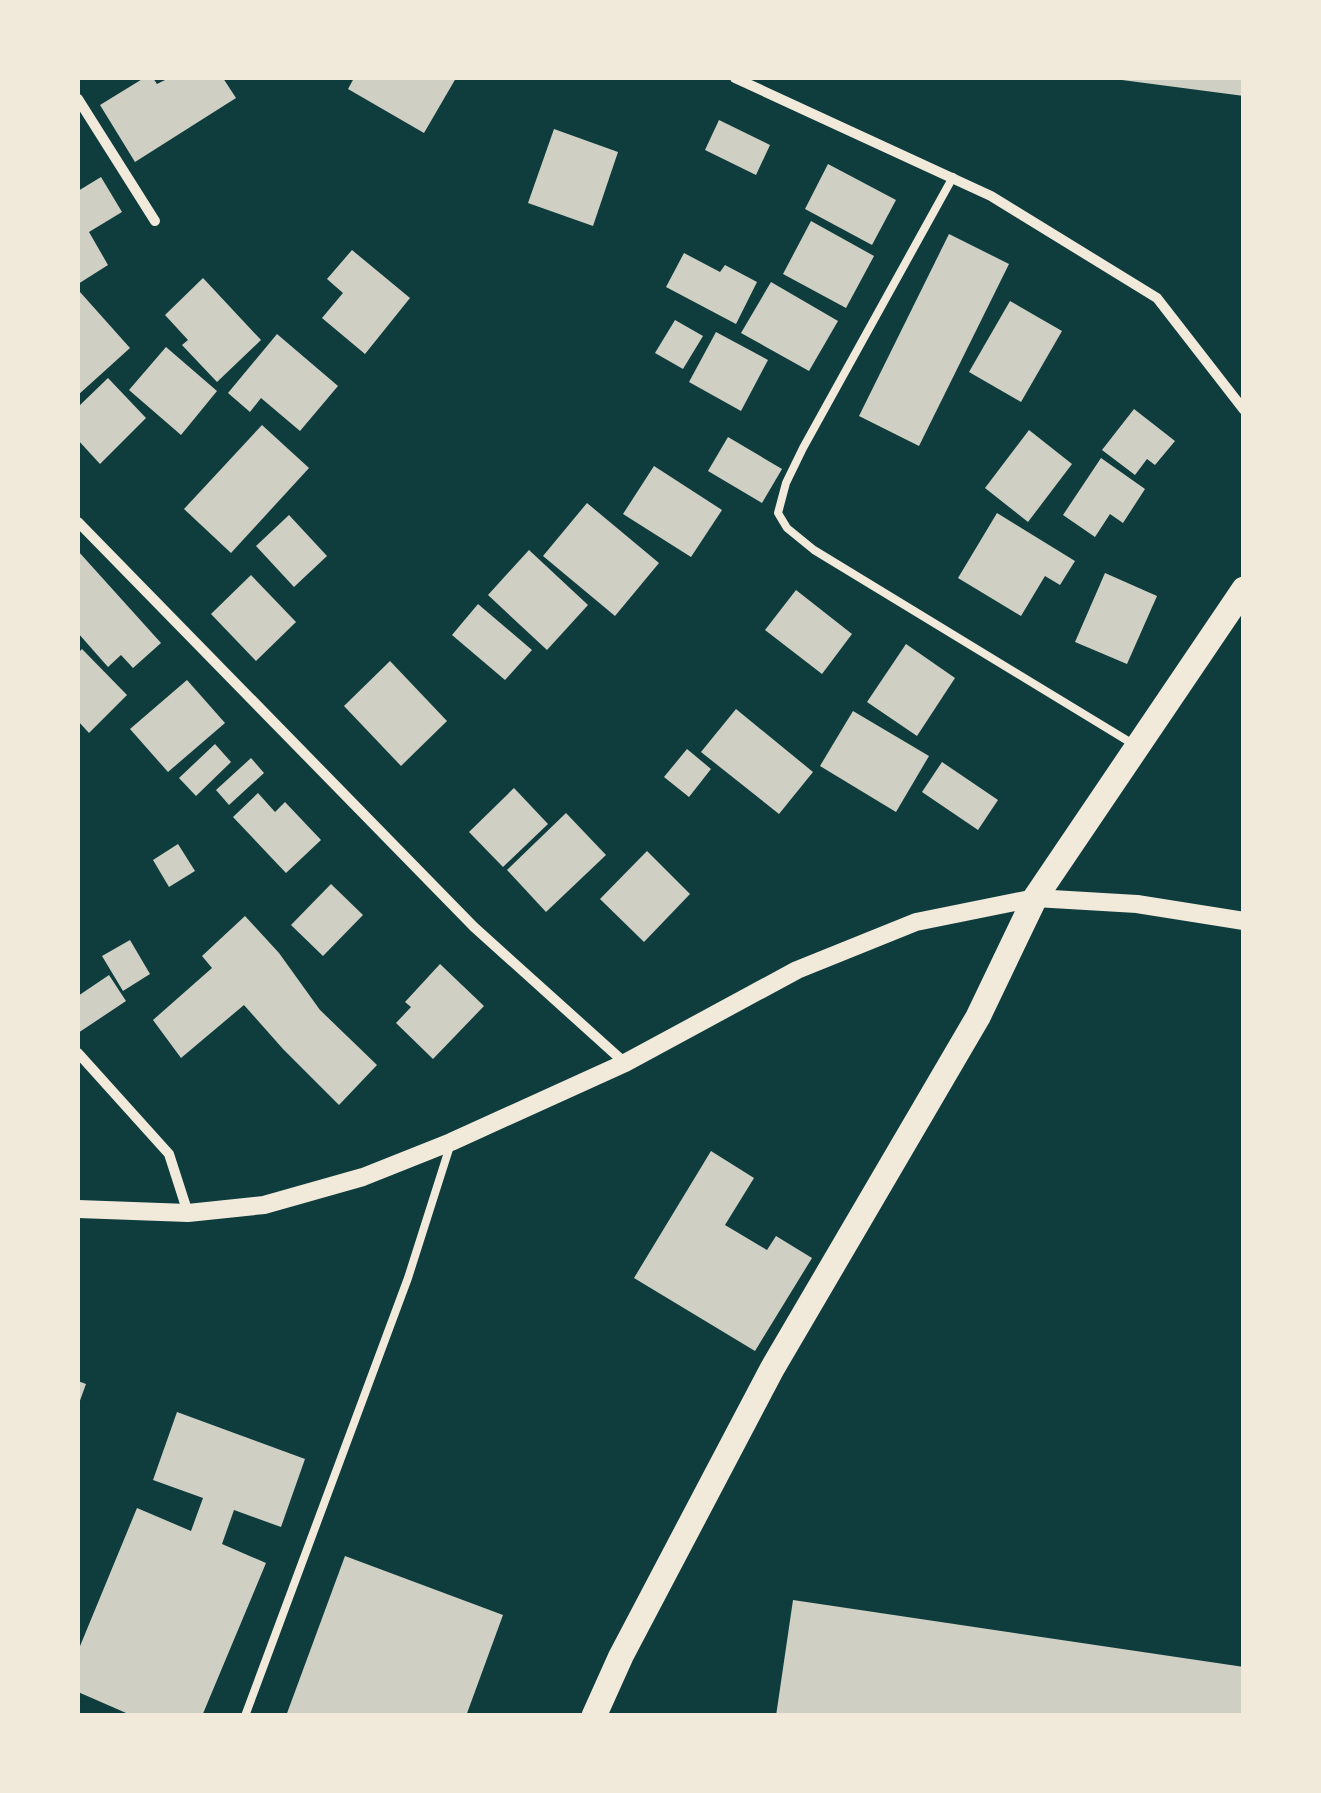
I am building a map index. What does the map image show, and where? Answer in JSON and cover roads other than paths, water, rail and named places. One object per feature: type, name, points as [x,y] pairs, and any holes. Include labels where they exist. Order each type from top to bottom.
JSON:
[{"type":"main road","points":[[594,1716],[772,1369],[978,1017],[1034,898],[1244,589]]},
{"type":"street","points":[[735,78],[991,196],[1157,298],[1244,410]]},
{"type":"street","points":[[78,99],[155,221]]},
{"type":"street","points":[[78,522],[474,928],[625,1063]]},
{"type":"street","points":[[78,1210],[188,1213],[264,1205],[334,1187],[451,1142],[625,1063],[798,970],[916,922],[1034,898],[1138,904],[1244,921]]},
{"type":"street","points":[[78,1053],[169,1154],[188,1213]]},
{"type":"lane","points":[[953,177],[786,483],[778,513],[787,528],[814,550],[1137,746]]},
{"type":"lane","points":[[245,1716],[408,1278],[451,1142]]}]
